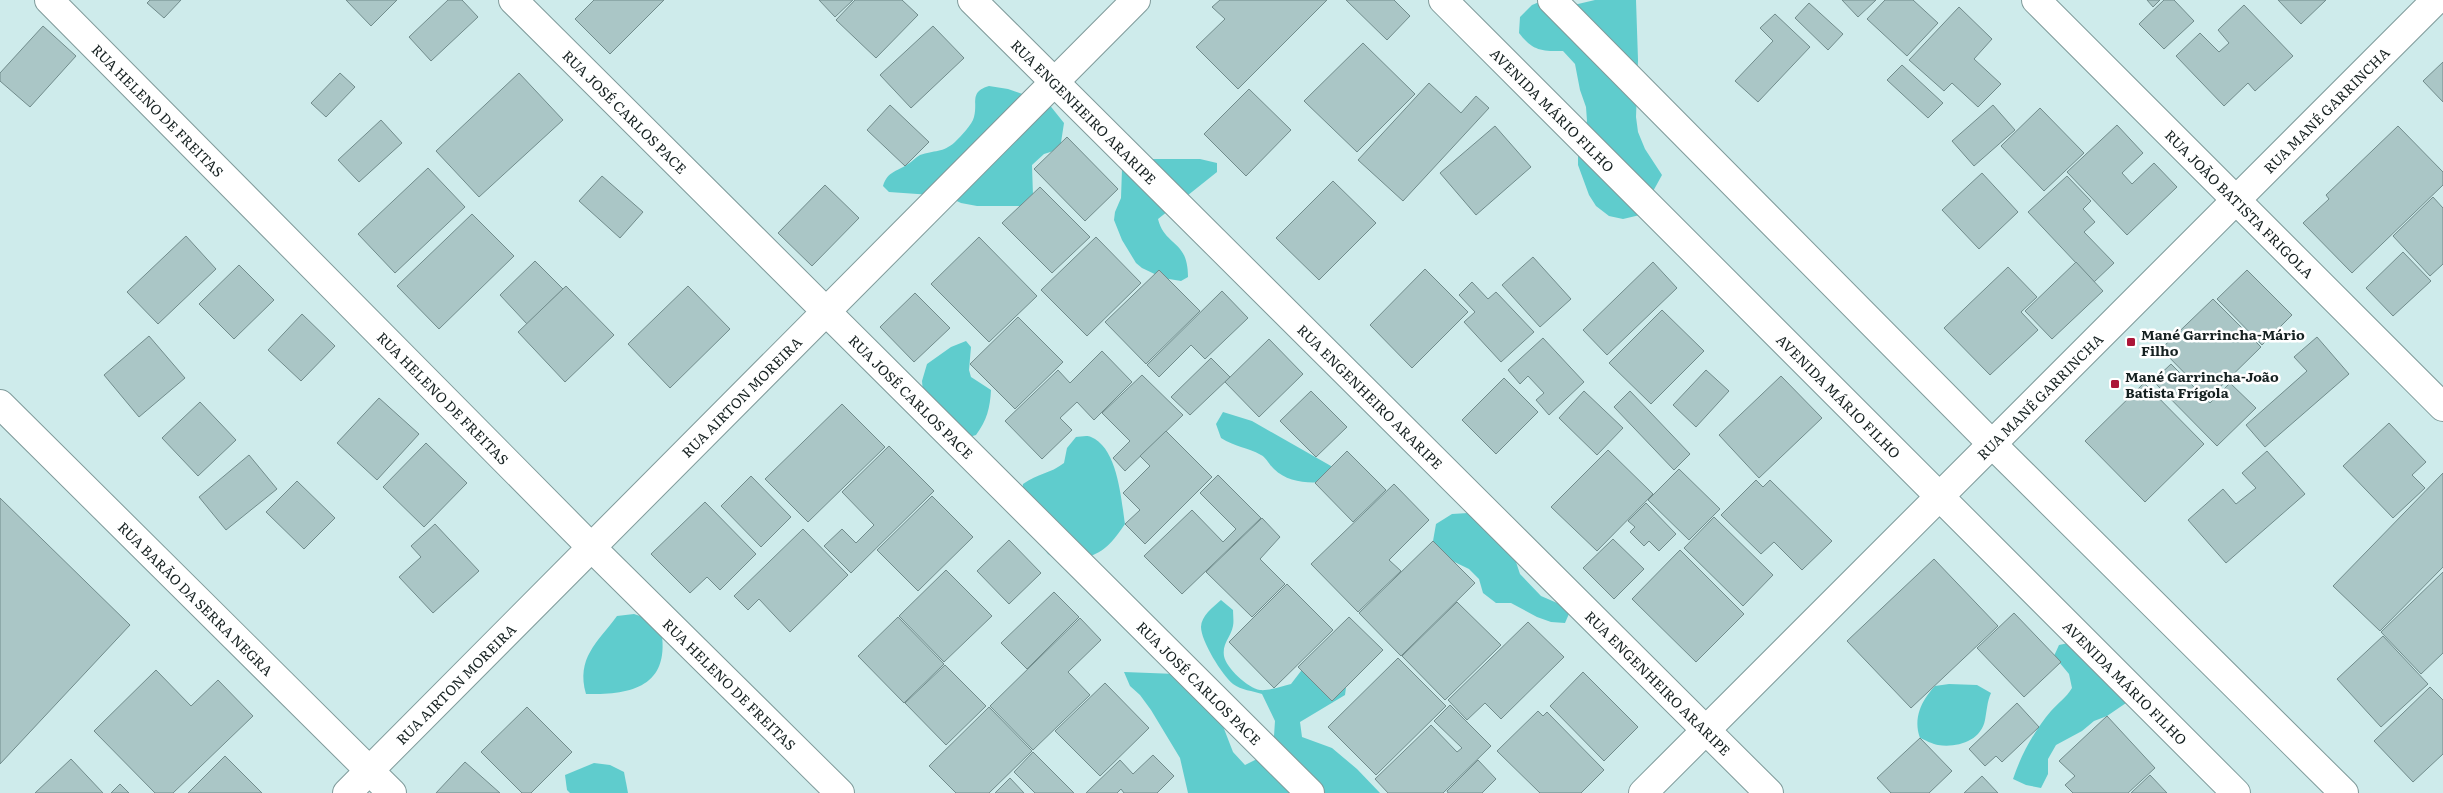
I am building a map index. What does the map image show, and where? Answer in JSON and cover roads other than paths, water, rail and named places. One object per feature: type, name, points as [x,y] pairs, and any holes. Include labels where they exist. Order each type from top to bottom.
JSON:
[{"type":"street","name":"RUA HELENO DE FREITAS","points":[[49,0],[592,547],[840,793]]},
{"type":"street","name":"RUA JOSÉ CARLOS PACE","points":[[513,0],[1310,793]]},
{"type":"street","name":"RUA ENGENHEIRO ARARIPE","points":[[972,0],[1769,793]]},
{"type":"street","name":"RUA AIRTON MOREIRA","points":[[347,793],[1136,0]]},
{"type":"street","name":"AVENIDA MÁRIO FILHO","points":[[1442,0],[2236,793]]},
{"type":"street","points":[[1552,0],[1992,444],[2344,793]]},
{"type":"street","name":"RUA JOÃO BATISTA FRIGOLA","points":[[2036,0],[2443,407]]},
{"type":"street","name":"RUA MANÉ GARRINCHA","points":[[1643,793],[2436,0]]},
{"type":"street","name":"RUA BARÃO DA SERRA NEGRA","points":[[0,404],[392,793]]},
{"type":"place","name":"Mané Garrincha-Mário Filho","points":[[2131,342]]},
{"type":"place","name":"Mané Garrincha-João Batista Frígola","points":[[2115,384]]}]
